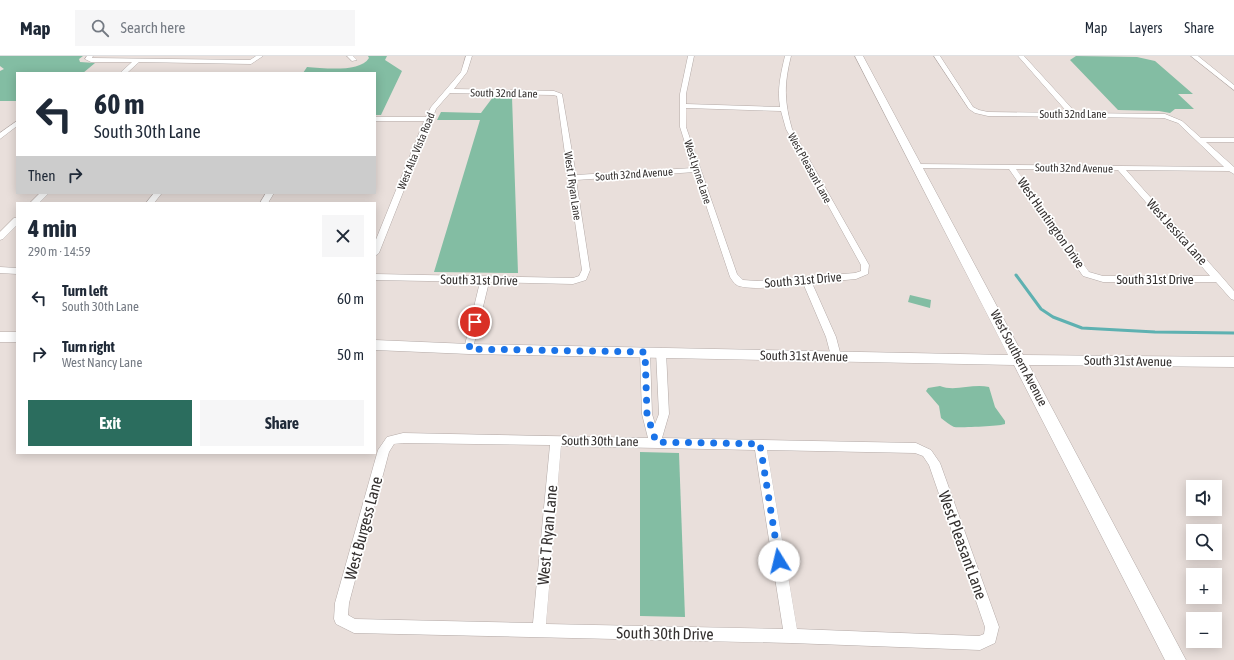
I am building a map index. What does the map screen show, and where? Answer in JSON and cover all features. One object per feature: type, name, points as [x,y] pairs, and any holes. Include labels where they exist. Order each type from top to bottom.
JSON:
[{"type":"main road","name":"West Southern Avenue","points":[[859,56],[1020,360],[1176,660]]},
{"type":"main road","points":[[0,337],[16,337]]},
{"type":"main road","name":"South 31st Avenue","points":[[376,344],[469,349],[1020,360],[1234,362]]},
{"type":"street","points":[[169,61],[174,56]]},
{"type":"street","points":[[90,58],[137,61],[250,62],[260,56]]},
{"type":"street","name":"West Alta Vista Road","points":[[376,251],[433,108],[464,72],[469,56]]},
{"type":"street","name":"West Lynne Lane","points":[[691,56],[682,106],[683,127],[733,275],[740,283]]},
{"type":"street","name":"West Pleasant Lane","points":[[788,56],[781,87],[782,109],[789,129],[865,265],[865,272]]},
{"type":"street","name":"South 32nd Lane","points":[[937,56],[972,108],[977,112],[1160,115],[1170,117],[1180,122],[1199,140]]},
{"type":"street","points":[[1021,56],[1073,114]]},
{"type":"street","points":[[1194,56],[1234,88]]},
{"type":"street","points":[[124,72],[137,61]]},
{"type":"street","name":"South 32nd Lane","points":[[448,91],[560,95]]},
{"type":"street","name":"West T Ryan Lane","points":[[560,95],[562,98],[571,178],[586,270],[583,278]]},
{"type":"street","points":[[682,106],[782,109]]},
{"type":"street","points":[[376,119],[429,119]]},
{"type":"street","points":[[0,137],[16,124]]},
{"type":"street","points":[[1199,140],[1234,140]]},
{"type":"street","points":[[1199,140],[1232,171]]},
{"type":"street","name":"South 32nd Avenue","points":[[918,166],[1120,168],[1232,171]]},
{"type":"street","name":"West Huntington Drive","points":[[1012,167],[1082,270],[1092,277]]},
{"type":"street","name":"West Jessica Lane","points":[[1120,168],[1234,297]]},
{"type":"street","name":"South 32nd Avenue","points":[[571,178],[697,170]]},
{"type":"street","points":[[35,202],[44,194]]},
{"type":"street","points":[[151,202],[157,194]]},
{"type":"street","points":[[0,237],[16,221]]},
{"type":"street","points":[[0,270],[16,271]]},
{"type":"street","name":"South 31st Drive","points":[[740,283],[757,284],[856,276],[865,272]]},
{"type":"street","name":"South 31st Drive","points":[[376,277],[572,281],[583,278]]},
{"type":"street","name":"South 31st Drive","points":[[1092,277],[1103,279],[1219,280]]},
{"type":"street","points":[[806,279],[831,336],[836,356]]},
{"type":"street","points":[[469,349],[485,280]]},
{"type":"street","points":[[645,352],[647,414],[656,442]]},
{"type":"street","points":[[656,442],[664,414],[661,352]]},
{"type":"street","points":[[646,397],[663,397]]},
{"type":"street","name":"South 30th Lane","points":[[391,440],[403,438],[760,444],[916,448],[927,453]]},
{"type":"street","name":"West Burgess Lane","points":[[341,619],[342,603],[384,450],[391,440]]},
{"type":"street","name":"West T Ryan Lane","points":[[539,630],[556,440]]},
{"type":"street","points":[[760,444],[791,636]]},
{"type":"street","name":"West Pleasant Lane","points":[[927,453],[934,463],[992,627],[990,638]]},
{"type":"street","name":"South 30th Drive","points":[[341,619],[354,626],[791,636],[980,643],[990,638]]},
{"type":"green space","points":[[0,56],[83,56],[79,59],[80,62],[95,63],[84,72],[16,72],[16,101],[0,101],[0,71],[4,69],[0,66]]},
{"type":"green space","points":[[368,56],[387,56],[385,60],[402,71],[381,115],[376,115],[376,72],[304,72],[307,67],[331,69],[350,68],[364,63],[369,58]]},
{"type":"green space","points":[[1076,56],[1137,57],[1155,61],[1193,94],[1178,94],[1194,109],[1175,109],[1170,113],[1159,111],[1118,110],[1070,60]]},
{"type":"green space","points":[[493,97],[512,97],[518,273],[434,272],[480,120],[437,120],[441,112],[481,113]]},
{"type":"green space","points":[[910,295],[931,300],[930,308],[908,302]]},
{"type":"green space","points":[[940,386],[946,388],[977,386],[989,387],[995,407],[1005,421],[1005,424],[971,427],[952,426],[941,418],[939,406],[926,391],[928,388]]},
{"type":"green space","points":[[640,452],[679,453],[685,617],[640,616]]},
{"type":"waterway","points":[[1016,275],[1041,309],[1053,317],[1082,328],[1155,332],[1234,333]]},
{"type":"route","points":[[475,322],[469,349],[645,352],[647,414],[656,442],[760,444],[779,561]]}]
